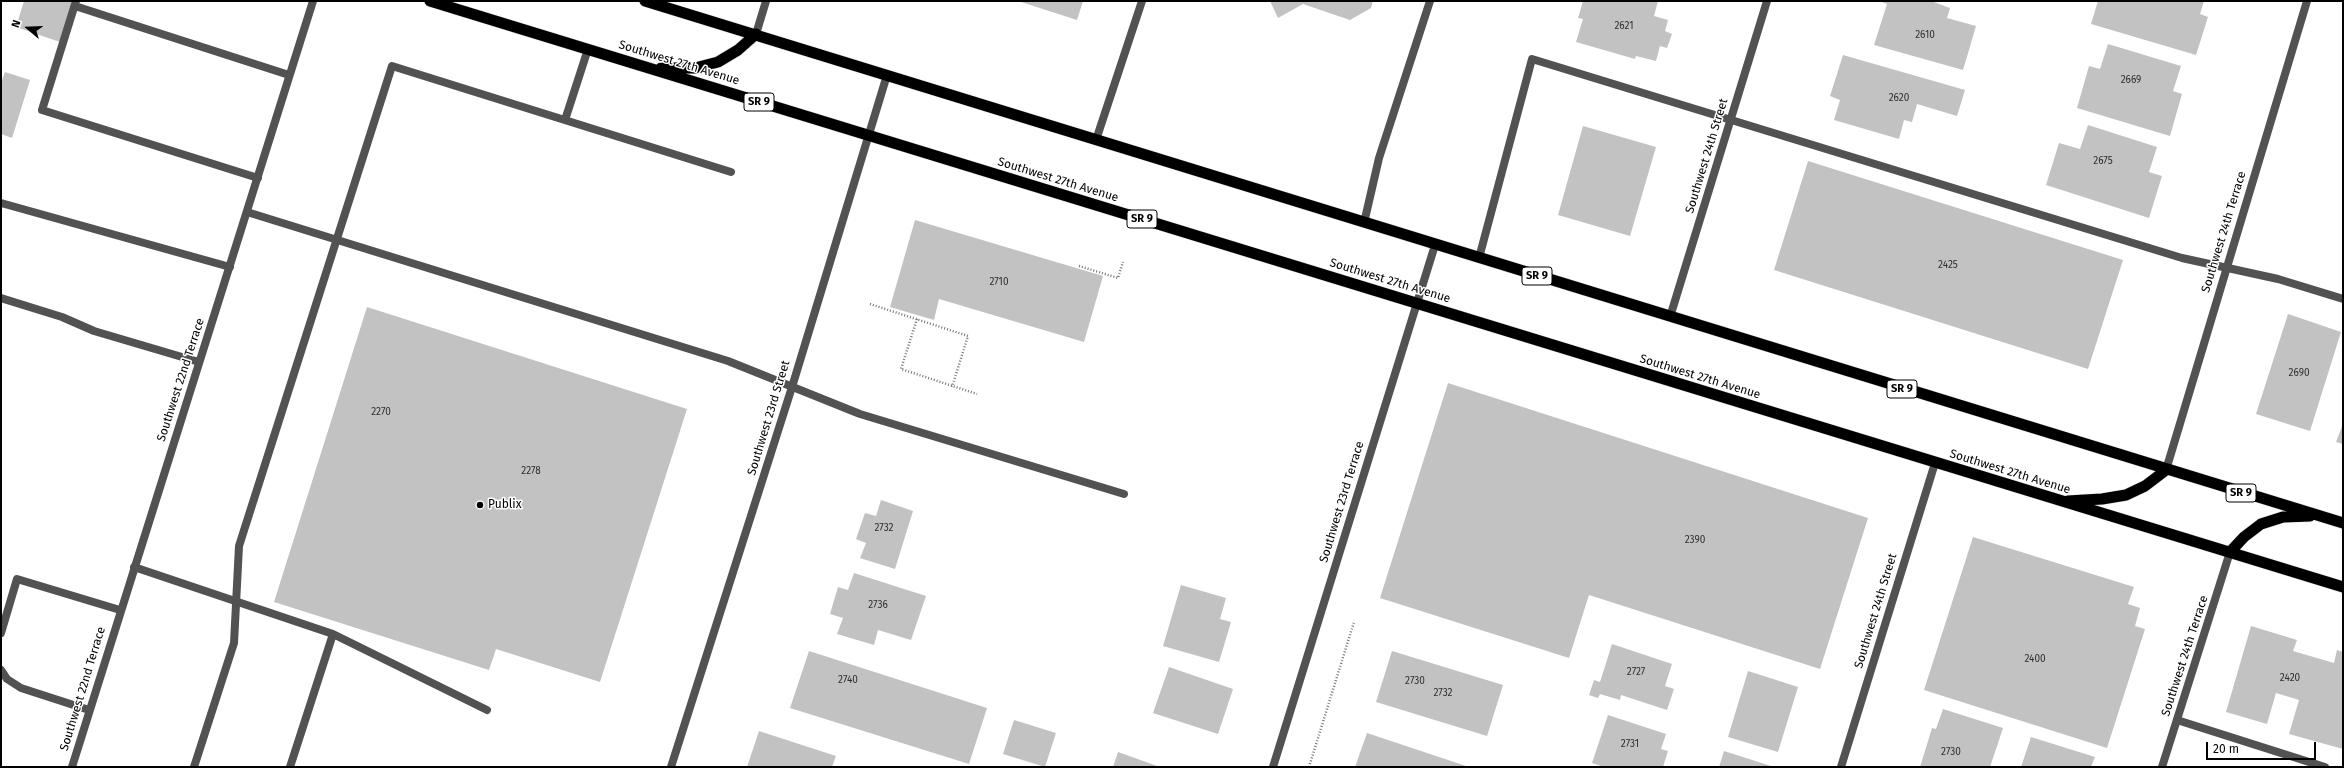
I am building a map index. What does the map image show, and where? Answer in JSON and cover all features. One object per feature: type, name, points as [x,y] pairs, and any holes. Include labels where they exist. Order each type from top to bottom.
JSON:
[{"type":"highway","name":"Southwest 27th Avenue","points":[[430,1],[1416,302],[2060,502],[2343,587]]},
{"type":"highway","name":"SR 9","points":[[645,1],[2166,470],[2343,523]]},
{"type":"highway","points":[[650,69],[695,68],[718,62],[738,50],[756,34]]},
{"type":"highway","points":[[2060,502],[2102,499],[2126,495],[2145,486],[2166,470]]},
{"type":"highway","points":[[2230,552],[2244,537],[2261,524],[2283,517],[2317,515]]},
{"type":"street","name":"Southwest 22nd Terrace","points":[[72,767],[120,610],[230,268],[313,1]]},
{"type":"street","points":[[756,34],[766,1]]},
{"type":"street","points":[[1096,140],[1142,1]]},
{"type":"street","points":[[1364,223],[1379,158],[1430,1]]},
{"type":"street","name":"Southwest 24th Street","points":[[1670,317],[1767,1]]},
{"type":"street","name":"Southwest 24th Terrace","points":[[2166,470],[2307,1]]},
{"type":"street","points":[[258,178],[42,110],[76,3],[289,75]]},
{"type":"street","points":[[564,120],[588,49]]},
{"type":"street","points":[[1479,258],[1532,59],[2182,258],[2278,279],[2343,299]]},
{"type":"street","points":[[194,767],[234,643],[239,546],[338,241],[392,66],[731,172]]},
{"type":"street","name":"Southwest 23rd Street","points":[[672,767],[792,386],[887,75]]},
{"type":"street","points":[[1,203],[230,268]]},
{"type":"street","points":[[247,212],[728,360],[860,414],[1124,494]]},
{"type":"street","name":"Southwest 23rd Terrace","points":[[1273,767],[1416,302],[1435,245]]},
{"type":"street","points":[[1,298],[62,317],[94,331],[199,362]]},
{"type":"street","name":"Southwest 24th Street","points":[[1841,767],[1935,463]]},
{"type":"street","name":"Southwest 24th Terrace","points":[[2162,767],[2230,552]]},
{"type":"street","points":[[134,567],[333,634],[487,710]]},
{"type":"street","points":[[1,633],[17,580],[120,610]]},
{"type":"street","points":[[290,767],[333,634]]},
{"type":"street","points":[[1,670],[7,680],[21,688],[89,710]]},
{"type":"street","points":[[2177,720],[2325,767]]},
{"type":"path","points":[[1079,266],[1118,278],[1123,262]]},
{"type":"path","points":[[870,304],[968,336],[952,386]]},
{"type":"path","points":[[917,319],[901,370],[977,394]]},
{"type":"path","points":[[1309,767],[1354,622]]},
{"type":"building","points":[[24,1],[73,1],[60,42],[16,27]]},
{"type":"building","points":[[1018,1],[1083,1],[1077,20]]},
{"type":"building","points":[[1270,1],[1373,1],[1371,8],[1350,20],[1303,4],[1278,18]]},
{"type":"building","points":[[1583,1],[1658,1],[1654,16],[1668,20],[1665,31],[1672,34],[1667,48],[1660,46],[1656,61],[1636,56],[1635,59],[1576,42],[1583,19],[1578,18]]},
{"type":"building","points":[[1879,1],[1931,1],[1950,8],[1947,18],[1976,26],[1963,70],[1874,45],[1887,4]]},
{"type":"building","points":[[2098,1],[2204,1],[2200,14],[2208,17],[2196,55],[2091,24]]},
{"type":"building","points":[[2108,44],[2181,66],[2173,91],[2182,94],[2170,136],[2077,108],[2089,66],[2100,69]]},
{"type":"building","points":[[1843,55],[1965,90],[1957,116],[1917,104],[1912,122],[1904,120],[1899,139],[1834,120],[1840,100],[1830,96]]},
{"type":"building","points":[[5,72],[30,80],[12,138],[1,134],[1,83]]},
{"type":"building","points":[[2088,125],[2157,147],[2149,172],[2162,176],[2149,218],[2046,185],[2059,143],[2080,149]]},
{"type":"building","points":[[1583,126],[1656,147],[1630,236],[1558,215]]},
{"type":"building","points":[[1808,161],[2123,260],[2088,369],[1774,270]]},
{"type":"building","points":[[915,220],[1103,276],[1084,342],[939,299],[934,320],[890,307]]},
{"type":"building","name":"Publix","points":[[367,307],[687,409],[600,682],[496,649],[489,670],[274,602]]},
{"type":"building","points":[[2288,314],[2341,332],[2310,431],[2256,414]]},
{"type":"building","points":[[1448,383],[1868,518],[1820,669],[1589,595],[1569,658],[1380,598]]},
{"type":"building","points":[[2343,424],[2343,444],[2336,442]]},
{"type":"building","points":[[881,500],[913,511],[895,569],[860,558],[866,543],[856,539],[865,513],[876,516]]},
{"type":"building","points":[[1973,537],[2134,587],[2128,604],[2140,608],[2135,626],[2145,629],[2107,748],[1924,690]]},
{"type":"building","points":[[854,573],[926,596],[911,640],[878,630],[874,645],[837,634],[843,618],[830,614],[838,587],[848,590]]},
{"type":"building","points":[[1181,585],[1226,598],[1220,619],[1231,622],[1219,662],[1163,646]]},
{"type":"building","points":[[2251,626],[2297,640],[2293,651],[2334,663],[2337,650],[2343,652],[2343,749],[2289,734],[2299,700],[2276,693],[2267,724],[2226,712]]},
{"type":"building","points":[[1612,644],[1672,664],[1665,686],[1674,689],[1667,710],[1621,695],[1620,700],[1600,694],[1598,698],[1589,695],[1594,680],[1600,682]]},
{"type":"building","points":[[809,651],[987,708],[969,764],[790,708]]},
{"type":"building","points":[[1392,651],[1503,685],[1487,736],[1376,702]]},
{"type":"building","points":[[1169,667],[1233,689],[1218,734],[1153,713]]},
{"type":"building","points":[[1748,671],[1798,687],[1778,752],[1728,737]]},
{"type":"building","points":[[1943,709],[2003,728],[1990,767],[1920,767],[1932,728],[1936,729]]},
{"type":"building","points":[[1608,715],[1666,734],[1661,749],[1668,751],[1663,767],[1604,767],[1592,763]]},
{"type":"building","points":[[1014,720],[1056,733],[1045,767],[1003,754]]},
{"type":"building","points":[[759,731],[836,756],[832,767],[747,767]]},
{"type":"building","points":[[1367,733],[1469,767],[1355,767]]},
{"type":"building","points":[[2031,737],[2095,757],[2091,767],[2021,767]]},
{"type":"building","points":[[1724,751],[1774,767],[1719,767]]},
{"type":"building","points":[[1118,752],[1160,767],[1113,767]]},
{"type":"place","name":"Publix","points":[[480,505]]}]
